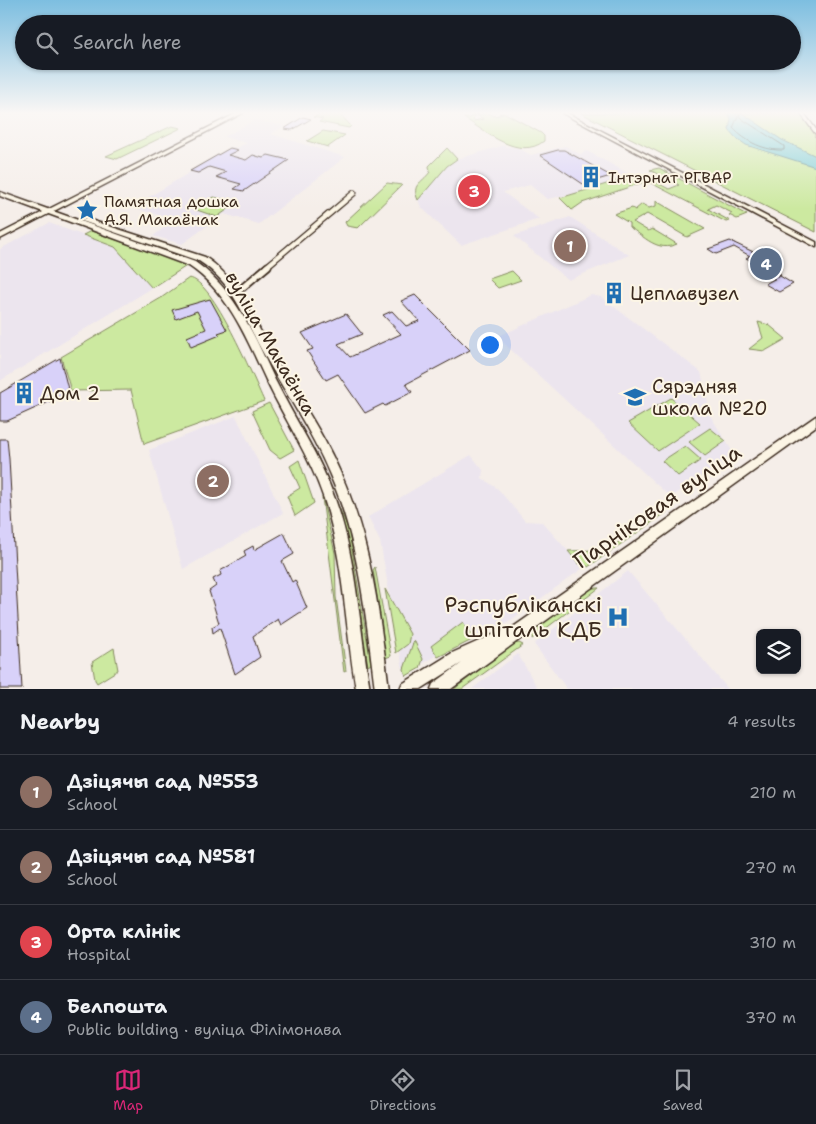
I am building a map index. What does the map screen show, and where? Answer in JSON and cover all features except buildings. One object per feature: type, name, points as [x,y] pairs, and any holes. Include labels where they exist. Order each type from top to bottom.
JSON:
[{"type":"main road","points":[[0,237],[47,210],[172,145]]},
{"type":"main road","points":[[0,231],[47,210],[177,145]]},
{"type":"main road","points":[[629,145],[801,234],[816,245]]},
{"type":"main road","points":[[631,145],[657,159]]},
{"type":"main road","name":"вуліца Макаёнка","points":[[0,194],[47,210],[75,223],[216,269],[235,294],[314,446],[318,466],[336,520],[362,689]]},
{"type":"main road","points":[[801,234],[816,239]]},
{"type":"main road","name":"вуліца Макаёнка","points":[[202,264],[239,319],[343,494],[357,542],[365,579],[382,689]]},
{"type":"main road","name":"Парніковая вуліца","points":[[438,689],[816,420]]},
{"type":"main road","name":"Парніковая вуліца","points":[[407,689],[457,658],[524,627]]},
{"type":"street","points":[[235,294],[354,193]]},
{"type":"shaded area","points":[[242,145],[307,145],[345,157],[259,224],[224,214],[182,244],[153,236],[175,220],[132,207],[232,147],[236,148]]},
{"type":"shaded area","points":[[502,146],[518,148],[531,155],[565,146],[580,154],[587,151],[642,181],[547,199],[530,185],[503,192],[539,219],[461,245],[421,207],[418,200],[447,166],[457,159]]},
{"type":"shaded area","points":[[570,217],[629,255],[568,280],[514,236]]},
{"type":"shaded area","points":[[49,223],[115,247],[152,288],[0,381],[0,249]]},
{"type":"shaded area","name":"Сярэдняя школа №20","points":[[591,295],[601,297],[701,372],[711,417],[734,454],[673,496],[668,495],[497,337]]},
{"type":"shaded area","points":[[236,416],[283,513],[183,569],[149,450]]},
{"type":"shaded area","points":[[471,455],[483,470],[482,478],[498,489],[525,521],[542,522],[568,551],[595,550],[601,555],[507,623],[439,654],[404,675],[380,541],[368,517]]},
{"type":"shaded area","name":"Рэспубліканскі шпіталь КДБ","points":[[628,571],[728,689],[567,689],[534,644]]},
{"type":"shaded area","name":"Рэспубліканскі шпіталь КДБ","points":[[518,654],[538,689],[472,689]]},
{"type":"green space","points":[[130,145],[146,145],[117,159],[106,156]]},
{"type":"green space","points":[[511,145],[536,145],[524,148]]},
{"type":"green space","points":[[644,145],[816,145],[816,232]]},
{"type":"green space","points":[[447,148],[457,159],[447,166],[418,200],[416,187],[430,172],[429,166]]},
{"type":"green space","points":[[659,168],[747,215],[737,219],[729,215],[732,213],[716,205],[708,209],[730,221],[726,222],[647,181],[582,203],[572,210],[560,198],[640,174],[669,189],[679,185],[650,170]]},
{"type":"green space","points":[[387,183],[402,185],[358,228],[347,226],[345,222]]},
{"type":"green space","points":[[214,197],[237,203],[217,217],[194,209]]},
{"type":"green space","points":[[656,201],[705,229],[687,237],[647,214],[633,222],[648,231],[652,229],[677,244],[663,246],[646,239],[629,227],[629,223],[614,214],[632,208],[635,210],[642,204],[649,208],[656,206]]},
{"type":"green space","points":[[91,231],[188,265],[152,288],[115,247],[83,235]]},
{"type":"green space","points":[[512,271],[521,280],[498,288],[489,279]]},
{"type":"green space","points":[[189,278],[199,283],[220,311],[242,352],[264,401],[144,444],[131,390],[71,391],[61,357],[161,298]]},
{"type":"green space","points":[[758,322],[769,325],[786,339],[765,351],[749,349],[763,338]]},
{"type":"green space","points":[[671,398],[700,423],[658,451],[628,423]]},
{"type":"green space","points":[[269,403],[294,450],[280,458],[270,450],[252,411]]},
{"type":"green space","points":[[710,428],[726,441],[705,456],[689,442]]},
{"type":"green space","points":[[685,446],[701,460],[678,476],[662,461]]},
{"type":"green space","points":[[318,457],[349,531],[371,664],[368,666],[357,591],[330,486]]},
{"type":"green space","points":[[299,460],[314,503],[295,516],[287,496],[300,488],[290,466]]},
{"type":"green space","points":[[322,497],[335,553],[336,597],[346,671],[344,672]]},
{"type":"green space","points":[[661,507],[667,512],[588,567],[581,563],[579,564],[568,551],[595,550],[601,554],[662,513]]},
{"type":"green space","points":[[375,567],[391,656],[385,658],[373,570]]},
{"type":"green space","points":[[592,588],[599,588],[532,639],[534,630]]},
{"type":"green space","points":[[385,589],[410,634],[408,644],[396,653]]},
{"type":"green space","points":[[463,622],[474,639],[438,657],[431,646]]},
{"type":"green space","points":[[414,640],[423,659],[420,668],[406,676],[404,669]]},
{"type":"green space","points":[[519,643],[523,645],[462,689],[454,689],[514,644]]},
{"type":"green space","points":[[114,648],[118,670],[97,683],[92,662]]},
{"type":"water","points":[[746,145],[793,145],[816,156],[816,167]]},
{"type":"place","name":"Інтэрнат РГВАР","points":[[591,177]]},
{"type":"place","name":"Орта клінік","points":[[474,191]]},
{"type":"place","name":"Памятная дошка А.Я. Макаёнак","points":[[87,210]]},
{"type":"place","name":"Дзіцячы сад №553","points":[[570,246]]},
{"type":"place","name":"Белпошта","points":[[766,264]]},
{"type":"place","name":"Цеплавузел","points":[[614,293]]},
{"type":"place","name":"Дом 2","points":[[24,393]]},
{"type":"place","name":"Сярэдняя школа №20","points":[[635,397]]},
{"type":"place","name":"Дзіцячы сад №581","points":[[213,481]]},
{"type":"place","name":"Рэспубліканскі шпіталь КДБ","points":[[618,617]]}]
